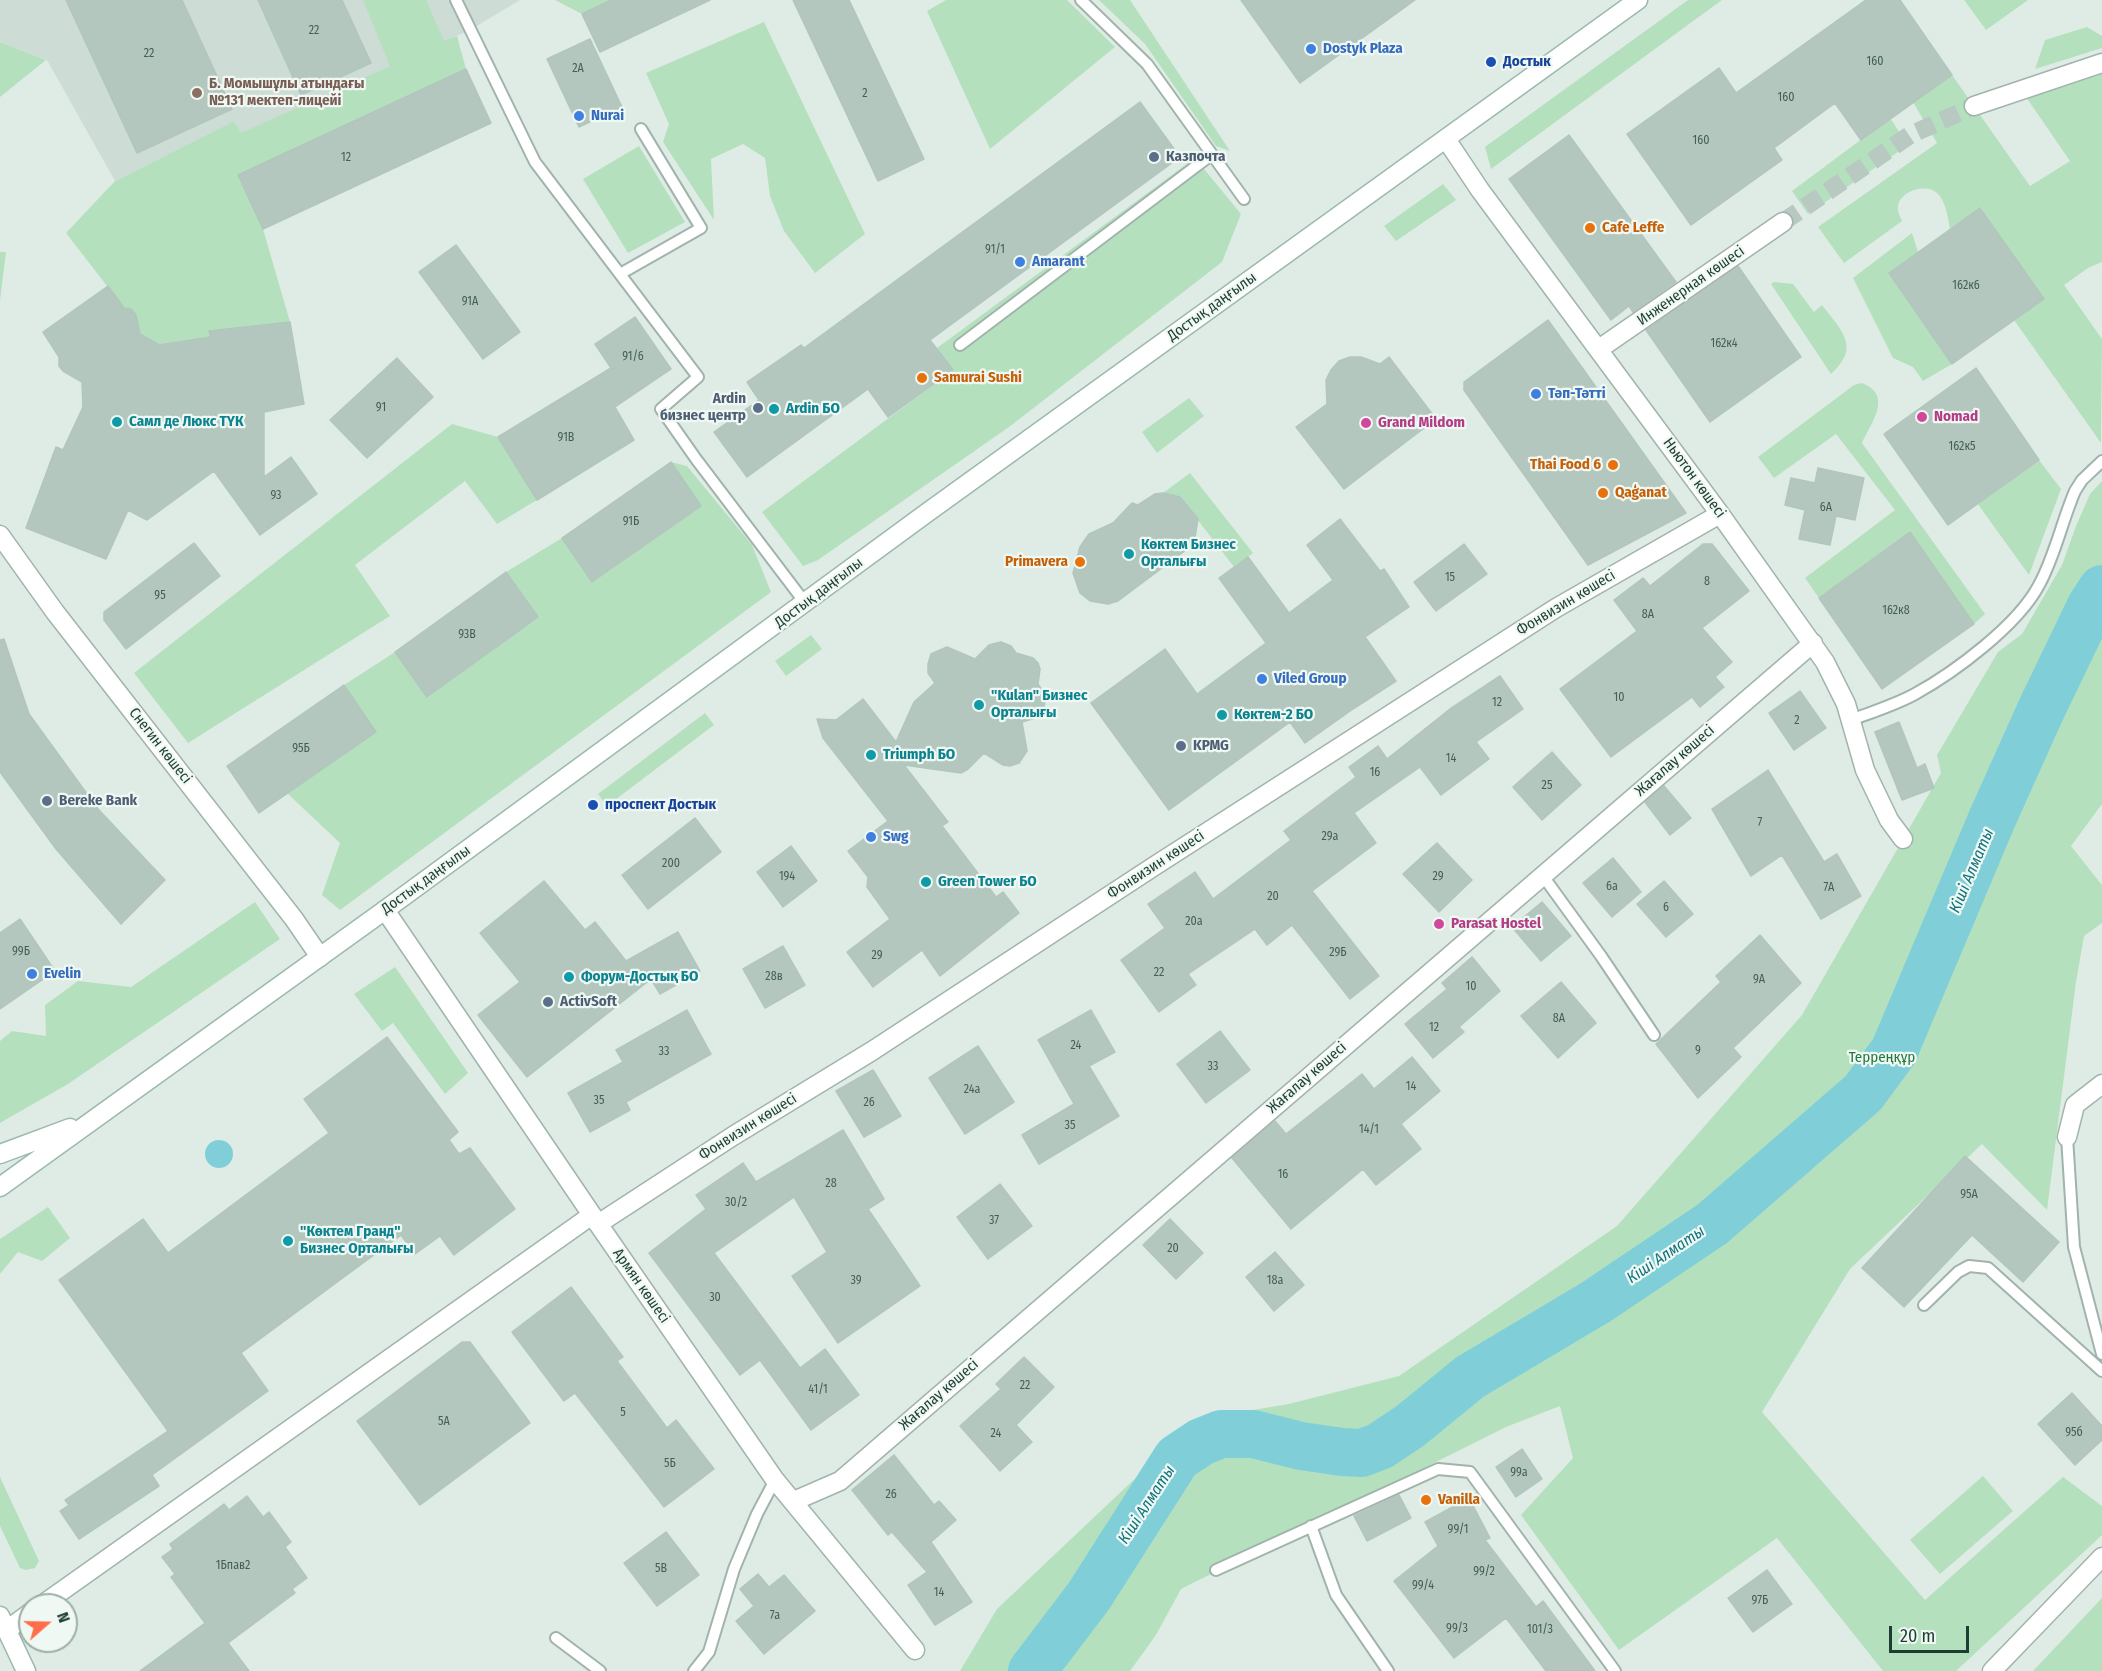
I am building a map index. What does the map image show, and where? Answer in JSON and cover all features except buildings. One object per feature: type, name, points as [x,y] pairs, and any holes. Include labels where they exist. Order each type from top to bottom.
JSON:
[{"type":"street","name":"Достық даңғылы","points":[[0,1187],[806,604],[928,512],[1638,0]]},
{"type":"street","points":[[1974,106],[2102,63]]},
{"type":"street","name":"Ньютон көшесі","points":[[1446,139],[1480,189],[1720,513],[1813,643],[1836,684],[1851,720],[1865,771],[1889,820],[1903,839]]},
{"type":"street","name":"Инженерная көшесі","points":[[1599,350],[1783,222]]},
{"type":"street","name":"Фонвизин көшесі","points":[[59,1593],[595,1219],[872,1052],[1165,859],[1557,608],[1720,513]]},
{"type":"street","name":"Снегин көшесі","points":[[0,535],[55,612],[294,920],[320,957]]},
{"type":"street","name":"Жағалау көшесі","points":[[794,1501],[840,1481],[1813,643]]},
{"type":"street","name":"Армян көшесі","points":[[385,910],[775,1480],[915,1650]]},
{"type":"street","points":[[2067,1137],[2075,1105],[2102,1084]]},
{"type":"street","points":[[0,1154],[105,1112]]},
{"type":"street","points":[[1992,1671],[2102,1557]]},
{"type":"street","points":[[18,1617],[3,1623],[27,1671]]},
{"type":"lane","points":[[456,0],[535,162],[698,377],[661,409],[806,604]]},
{"type":"lane","points":[[1081,0],[1147,64],[1244,199]]},
{"type":"lane","points":[[620,274],[701,228],[641,129]]},
{"type":"lane","points":[[960,345],[1211,155]]},
{"type":"lane","points":[[1851,720],[1914,694],[1934,682],[2002,630],[2025,608],[2047,570],[2075,491],[2082,480],[2102,461]]},
{"type":"lane","points":[[1543,876],[1654,1035]]},
{"type":"lane","points":[[2067,1137],[2074,1246],[2102,1353]]},
{"type":"lane","points":[[1924,1305],[1958,1272],[1969,1266],[1988,1268],[2102,1371]]},
{"type":"lane","points":[[1215,1570],[1438,1468],[1470,1472],[1615,1671]]},
{"type":"lane","points":[[694,1671],[709,1652],[734,1569],[775,1480]]},
{"type":"lane","points":[[1311,1526],[1336,1595],[1388,1671]]},
{"type":"lane","points":[[556,1638],[600,1671]]},
{"type":"shaded area","name":"Б. Момышұлы атындағы №131 мектеп-лицейі","points":[[0,0],[520,0],[470,30],[240,134],[234,121],[115,181],[47,60],[0,42]]},
{"type":"green space","points":[[363,0],[426,0],[444,41],[457,36],[466,69],[238,175],[263,229],[290,322],[210,331],[211,337],[159,345],[132,329],[136,325],[136,315],[131,309],[124,308],[66,233],[115,181],[234,121],[241,133],[390,66]]},
{"type":"green space","points":[[555,0],[611,0],[582,14]]},
{"type":"green space","points":[[946,0],[1067,0],[1115,47],[990,149],[927,11]]},
{"type":"green space","points":[[1099,0],[1130,0],[1230,151],[1216,146],[1145,44]]},
{"type":"green space","points":[[1688,0],[1722,0],[1491,169],[1485,147]]},
{"type":"green space","points":[[1964,0],[2028,0],[1986,30]]},
{"type":"green space","points":[[764,22],[865,234],[815,273],[784,231],[770,196],[765,158],[743,144],[711,159],[714,220],[663,142],[669,124],[646,73]]},
{"type":"green space","points":[[2087,27],[2102,36],[2102,48],[2035,69],[2045,40]]},
{"type":"green space","points":[[0,42],[46,60],[0,97]]},
{"type":"green space","points":[[2102,72],[2102,262],[2088,268],[2064,285],[2102,339],[2101,443],[2014,320],[2043,299],[1981,208],[1950,229],[1945,205],[1940,196],[1932,190],[1914,190],[1900,201],[1898,211],[1902,221],[1844,263],[1818,227],[1937,143],[1913,102],[1952,75],[2030,186],[2070,161],[2026,97]]},
{"type":"green space","points":[[1890,118],[1908,145],[1808,214],[1792,191]]},
{"type":"green space","points":[[639,146],[685,222],[628,253],[583,179]]},
{"type":"green space","points":[[1195,158],[1241,214],[1222,262],[1009,427],[818,560],[803,566],[762,512],[952,371],[937,348]]},
{"type":"green space","points":[[1443,184],[1456,200],[1396,241],[1384,226]]},
{"type":"green space","points":[[1912,233],[1918,252],[1889,273],[1952,364],[1923,381],[1913,367],[1893,358],[1853,278]]},
{"type":"green space","points":[[0,252],[6,252],[0,300]]},
{"type":"green space","points":[[1774,282],[1793,284],[1814,312],[1822,305],[1842,331],[1847,347],[1845,355],[1831,374],[1771,284]]},
{"type":"green space","points":[[1862,383],[1871,388],[1878,402],[1875,418],[1862,443],[1985,614],[1974,624],[1910,532],[1819,598],[1805,578],[1895,510],[1836,434],[1774,478],[1758,457],[1854,385]]},
{"type":"green space","points":[[1189,398],[1204,416],[1157,453],[1142,432]]},
{"type":"green space","points":[[452,424],[498,437],[537,500],[497,524],[465,481],[355,565],[390,616],[188,743],[134,673]]},
{"type":"green space","points":[[2039,460],[2061,489],[2029,575],[1977,503]]},
{"type":"green space","points":[[671,462],[687,466],[752,545],[771,592],[340,910],[322,895],[340,843],[287,793],[344,685],[395,652],[428,697],[538,617],[506,572],[562,538],[593,582],[701,506]]},
{"type":"green space","points":[[1190,473],[1253,553],[1234,567],[1180,497],[1163,493]]},
{"type":"green space","name":"Терреңқұр","points":[[2102,481],[2102,804],[2071,846],[2102,885],[2102,923],[2084,936],[2047,1210],[1982,1144],[1850,1269],[1762,1412],[1925,1600],[2063,1477],[2102,1506],[2102,1535],[1956,1671],[1883,1671],[1777,1538],[1619,1650],[1521,1515],[1573,1458],[1560,1406],[1506,1427],[1181,1589],[1156,1635],[1130,1671],[960,1671],[997,1609],[1198,1419],[1289,1404],[1399,1376],[1617,1226],[1802,1015],[1941,773],[1937,755],[1998,652],[2022,634],[2062,565],[2090,494]]},
{"type":"green space","points":[[811,635],[822,649],[786,676],[775,661]]},
{"type":"green space","points":[[705,713],[714,725],[607,806],[598,794]]},
{"type":"green space","points":[[255,902],[280,939],[68,1084],[0,1123],[0,1041],[12,1031],[46,1036],[45,1005],[78,981],[131,987]]},
{"type":"green space","points":[[395,967],[468,1073],[445,1094],[393,1023],[382,1031],[354,994]]},
{"type":"green space","points":[[48,1207],[70,1238],[42,1261],[18,1252],[0,1274],[0,1239]]},
{"type":"green space","points":[[1983,1476],[2013,1511],[1940,1574],[1910,1540]]},
{"type":"green space","points":[[0,1477],[39,1561],[35,1568],[26,1570],[20,1568],[0,1526]]},
{"type":"green space","points":[[2102,1598],[2102,1671],[2033,1671]]},
{"type":"water","points":[[219,1140],[229,1144],[233,1154],[229,1164],[219,1168],[209,1164],[205,1154],[209,1144]]},
{"type":"waterway","name":"Кіші Алматы","points":[[1032,1671],[1089,1596],[1177,1458],[1201,1442],[1221,1434],[1253,1434],[1301,1446],[1342,1452],[1362,1453],[1380,1446],[1410,1426],[1470,1377],[1596,1302],[1712,1224],[1863,1093],[1894,1051],[2040,712],[2091,606],[2102,589]]},
{"type":"tunnel","points":[[1783,222],[1910,135],[1974,106]]},
{"type":"place","name":"Dostyk Plaza","points":[[1311,49]]},
{"type":"place","name":"Достык","points":[[1491,62]]},
{"type":"place","name":"Б. Момышұлы атындағы №131 мектеп-лицейі","points":[[197,93]]},
{"type":"place","name":"Nurai","points":[[579,116]]},
{"type":"place","name":"Казпочта","points":[[1154,157]]},
{"type":"place","name":"Cafe Leffe","points":[[1590,228]]},
{"type":"place","name":"Amarant","points":[[1020,262]]},
{"type":"place","name":"Samurai Sushi","points":[[922,378]]},
{"type":"place","name":"Тәп-Тәтті","points":[[1536,394]]},
{"type":"place","name":"Ardin бизнес центр","points":[[758,408]]},
{"type":"place","name":"Ardin БО","points":[[774,409]]},
{"type":"place","name":"Nomad","points":[[1922,417]]},
{"type":"place","name":"Самл де Люкс ТҮК","points":[[117,422]]},
{"type":"place","name":"Grand Mildom","points":[[1366,423]]},
{"type":"place","name":"Thai Food 6","points":[[1613,465]]},
{"type":"place","name":"Qaģanat","points":[[1603,493]]},
{"type":"place","name":"Көктем Бизнес Орталығы","points":[[1129,554]]},
{"type":"place","name":"Primavera","points":[[1080,562]]},
{"type":"place","name":"Viled Group","points":[[1262,679]]},
{"type":"place","name":"\"Kulan\" Бизнес Орталығы","points":[[979,705]]},
{"type":"place","name":"Көктем-2 БО","points":[[1222,715]]},
{"type":"place","name":"KPMG","points":[[1181,746]]},
{"type":"place","name":"Triumph БО","points":[[871,755]]},
{"type":"place","name":"Bereke Bank","points":[[47,801]]},
{"type":"place","name":"проспект Достык","points":[[593,805]]},
{"type":"place","name":"Swg","points":[[871,837]]},
{"type":"place","name":"Green Tower БО","points":[[926,882]]},
{"type":"place","name":"Parasat Hostel","points":[[1439,924]]},
{"type":"place","name":"Evelin","points":[[32,974]]},
{"type":"place","name":"Форум-Достық БО","points":[[569,977]]},
{"type":"place","name":"ActivSoft","points":[[548,1002]]},
{"type":"place","name":"\"Көктем Гранд\" Бизнес Орталығы","points":[[288,1241]]},
{"type":"place","name":"Vanilla","points":[[1426,1500]]}]
